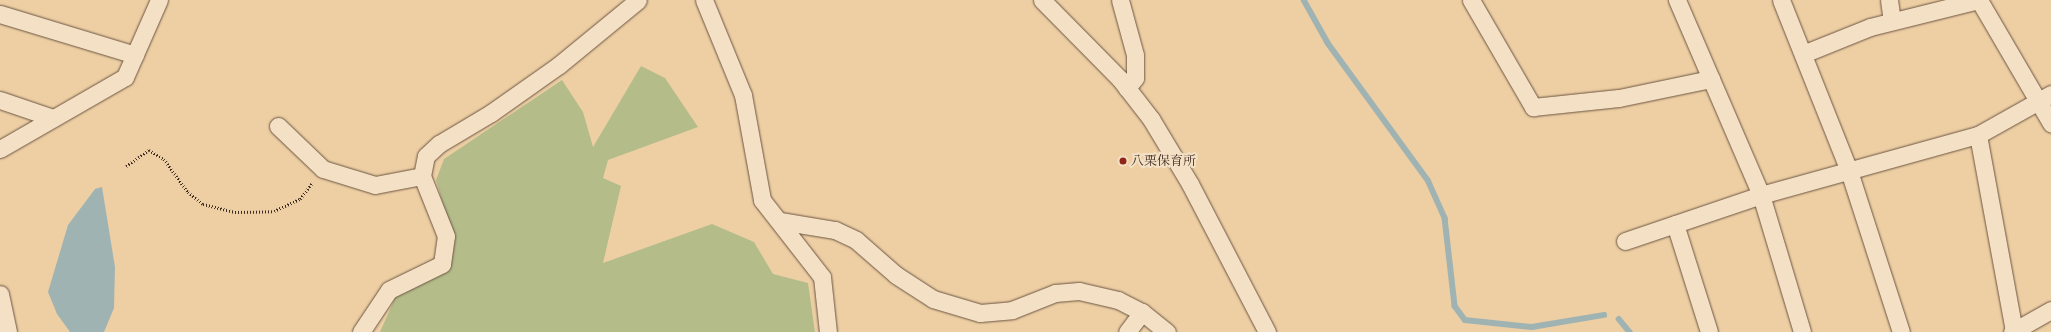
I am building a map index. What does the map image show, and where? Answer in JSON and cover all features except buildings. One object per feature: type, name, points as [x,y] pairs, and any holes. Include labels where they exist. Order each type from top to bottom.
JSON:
[{"type":"street","points":[[0,149],[125,77],[159,0]]},
{"type":"street","points":[[361,332],[389,290],[442,264],[446,236],[422,176],[426,156],[439,144],[491,113],[552,69],[638,0]]},
{"type":"street","points":[[704,0],[743,94],[762,200],[780,221],[822,278],[828,332]]},
{"type":"street","points":[[1042,0],[1127,88],[1151,119],[1190,184],[1267,332]]},
{"type":"street","points":[[1120,0],[1135,55],[1135,78],[1127,88]]},
{"type":"street","points":[[1471,0],[1533,107],[1618,98],[1711,79]]},
{"type":"street","points":[[1677,0],[1760,195],[1802,332]]},
{"type":"street","points":[[1781,0],[1849,171],[1901,332]]},
{"type":"street","points":[[1889,0],[1892,21]]},
{"type":"street","points":[[1803,54],[1892,21],[1979,0],[2045,97],[2051,124]]},
{"type":"street","points":[[0,14],[135,55]]},
{"type":"street","points":[[1625,241],[1760,195],[1978,135],[2045,97]]},
{"type":"street","points":[[0,100],[53,118]]},
{"type":"street","points":[[278,126],[323,169],[375,185],[422,176]]},
{"type":"street","points":[[1978,135],[2013,332],[2051,310]]},
{"type":"street","points":[[780,221],[835,230],[849,236],[896,275],[934,299],[980,312],[1012,310],[1055,293],[1079,290],[1118,300],[1142,312],[1167,332]]},
{"type":"street","points":[[1675,224],[1709,332]]},
{"type":"street","points":[[0,294],[8,332]]},
{"type":"street","points":[[1127,332],[1142,312]]},
{"type":"path","points":[[126,166],[149,150],[164,159],[188,192],[203,204],[235,212],[274,212],[300,199],[323,169]]},
{"type":"green space","points":[[641,66],[665,78],[698,127],[608,160],[603,178],[621,186],[603,263],[712,224],[754,242],[773,274],[808,283],[815,332],[380,332],[396,296],[448,271],[454,242],[436,180],[444,159],[562,80],[583,112],[593,147]]},
{"type":"shaded area","points":[[102,187],[115,267],[114,308],[104,332],[70,332],[57,314],[48,292],[68,225],[95,189]]},
{"type":"waterway","points":[[1304,0],[1328,43],[1428,180],[1445,218],[1455,306],[1465,320],[1532,327],[1604,315]]},
{"type":"waterway","points":[[1619,319],[1630,332]]},
{"type":"place","name":"八栗保育所","points":[[1123,161]]}]
